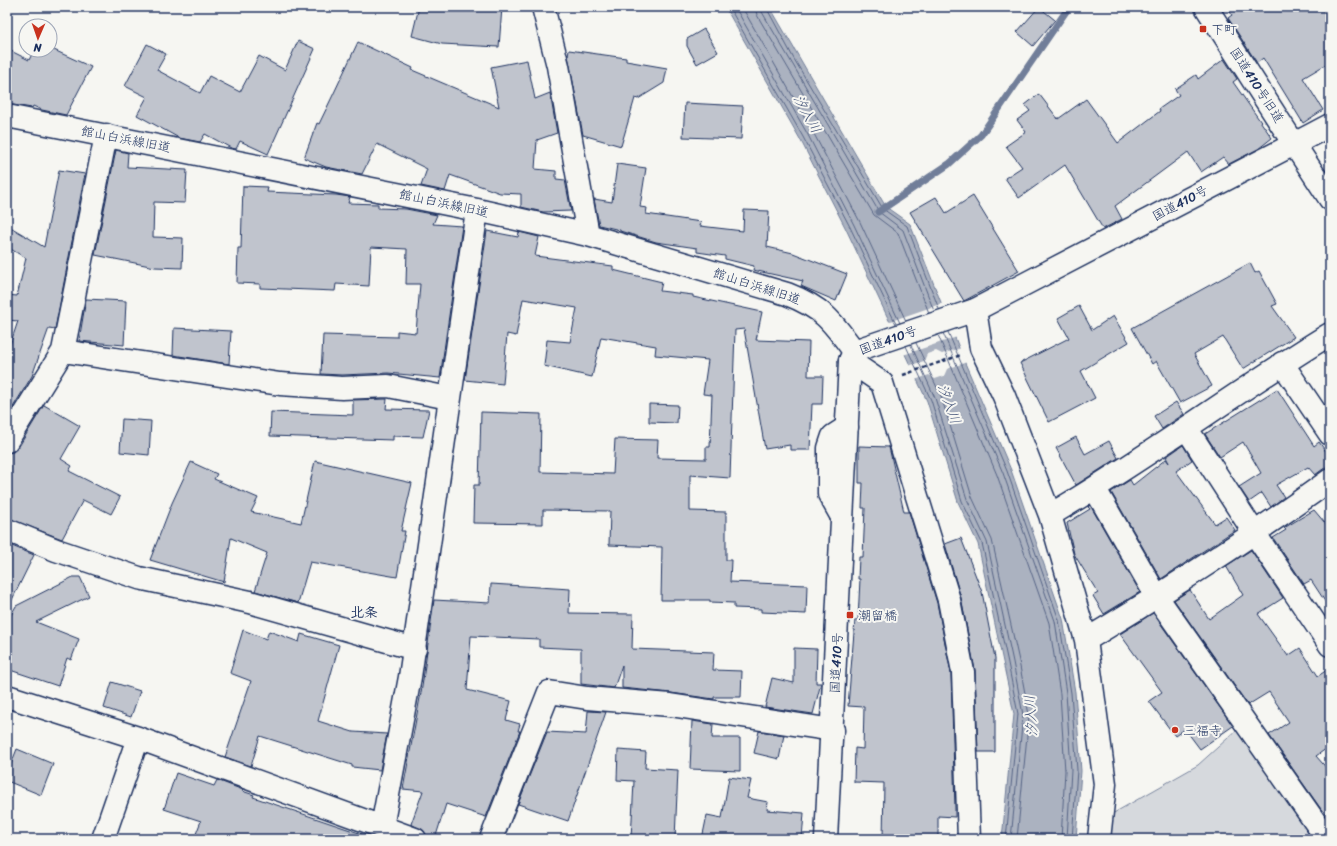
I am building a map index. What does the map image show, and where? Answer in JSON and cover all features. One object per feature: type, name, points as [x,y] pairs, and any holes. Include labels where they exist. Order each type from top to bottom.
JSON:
[{"type":"main road","points":[[543,7],[558,66],[588,235]]},
{"type":"main road","name":"国道410号旧道","points":[[1206,7],[1330,199]]},
{"type":"main road","name":"館山白浜線旧道","points":[[7,116],[477,210],[588,235],[780,292],[807,302],[832,320],[852,356]]},
{"type":"main road","name":"国道410号","points":[[826,839],[833,730],[842,517],[852,356],[886,340],[975,310],[1330,125]]},
{"type":"main road","points":[[7,441],[62,351],[106,135]]},
{"type":"main road","points":[[382,828],[415,649],[449,398],[477,210]]},
{"type":"main road","points":[[975,310],[981,348],[1004,396],[1050,515],[1086,640],[1105,784],[1099,839]]},
{"type":"main road","points":[[1050,515],[1095,489],[1187,429],[1282,363],[1330,334]]},
{"type":"main road","points":[[62,351],[280,384],[342,388],[388,386],[449,398]]},
{"type":"main road","points":[[852,356],[882,383],[949,600],[963,672],[969,839]]},
{"type":"main road","points":[[1282,363],[1330,434]]},
{"type":"main road","points":[[1187,429],[1255,534],[1330,645]]},
{"type":"main road","points":[[1086,640],[1157,597],[1255,534],[1330,480]]},
{"type":"main road","points":[[1095,489],[1157,597],[1327,839]]},
{"type":"main road","points":[[7,530],[56,550],[139,578],[250,602],[415,649]]},
{"type":"main road","points":[[491,839],[549,692],[586,698],[670,705],[833,730]]},
{"type":"main road","points":[[7,696],[138,738],[382,828],[416,839]]},
{"type":"main road","points":[[103,839],[138,738]]},
{"type":"path","points":[[898,377],[967,352]]},
{"type":"shaded area","points":[[1238,729],[1316,839],[1111,839],[1112,814],[1198,765]]},
{"type":"water","name":"汐入川","points":[[725,7],[770,7],[886,207],[910,224],[965,363],[1011,470],[1063,619],[1075,692],[1081,771],[1076,839],[1002,839],[1014,714],[978,544],[958,502],[927,401],[846,229],[800,139]]},
{"type":"pier","points":[[943,303],[957,337],[903,355],[888,322]]},
{"type":"pier","points":[[961,348],[967,362],[947,369],[944,376],[935,379],[929,375],[915,380],[908,366],[924,361],[927,354],[936,351],[942,354]]},
{"type":"building","points":[[419,7],[502,7],[499,47],[442,44],[412,36]]},
{"type":"building","points":[[1039,7],[1055,20],[1033,46],[1017,32]]},
{"type":"building","points":[[1227,7],[1330,7],[1330,62],[1303,78],[1323,110],[1303,123],[1263,58],[1257,63],[1228,18],[1232,15]]},
{"type":"building","points":[[704,29],[718,52],[697,64],[687,46],[687,39]]},
{"type":"building","points":[[298,41],[315,49],[268,154],[240,141],[236,149],[231,148],[205,134],[200,142],[179,138],[137,115],[147,97],[125,86],[147,44],[166,54],[157,70],[200,93],[209,76],[240,92],[259,56],[285,70]]},
{"type":"building","points":[[358,42],[413,68],[412,70],[499,107],[491,67],[527,60],[535,99],[550,93],[557,133],[537,140],[535,169],[556,171],[556,179],[565,180],[571,211],[543,212],[521,207],[521,194],[500,193],[450,175],[445,191],[421,186],[427,169],[377,144],[362,174],[326,167],[304,158],[317,123],[319,124]]},
{"type":"building","points":[[7,49],[18,54],[18,58],[25,58],[29,60],[30,58],[58,58],[58,52],[91,67],[66,115],[42,110],[33,106],[32,108],[7,104]]},
{"type":"building","points":[[569,50],[626,58],[626,61],[667,68],[664,83],[638,99],[635,98],[621,146],[583,135],[568,56]]},
{"type":"building","points":[[1224,59],[1237,79],[1233,82],[1272,138],[1258,149],[1229,164],[1223,157],[1201,172],[1188,152],[1115,206],[1122,219],[1103,229],[1065,165],[1019,198],[1005,178],[1022,167],[1006,146],[1026,132],[1017,120],[1030,111],[1025,105],[1039,94],[1058,119],[1086,99],[1118,143],[1160,111],[1159,109],[1179,95],[1175,89],[1196,75],[1198,79]]},
{"type":"building","points":[[685,103],[743,106],[741,139],[683,137]]},
{"type":"building","points":[[116,150],[128,153],[127,167],[187,170],[185,203],[154,202],[153,237],[183,238],[182,268],[155,267],[95,255]]},
{"type":"building","points":[[617,164],[646,168],[640,207],[647,208],[646,214],[701,222],[700,226],[743,231],[744,210],[769,211],[767,247],[793,253],[847,274],[836,301],[801,286],[803,281],[753,270],[754,266],[725,259],[725,256],[697,252],[697,248],[656,242],[620,230],[599,225],[594,199],[612,202]]},
{"type":"building","points":[[59,170],[85,174],[55,329],[49,328],[32,376],[7,417],[7,354],[18,321],[7,320],[7,295],[17,296],[26,258],[7,247],[7,225],[44,247]]},
{"type":"building","points":[[243,186],[268,187],[267,192],[350,197],[348,203],[378,204],[378,208],[406,209],[437,215],[433,224],[462,226],[440,378],[388,373],[342,375],[321,374],[323,335],[397,337],[397,331],[416,333],[420,284],[406,284],[407,249],[371,247],[369,286],[336,284],[335,291],[260,288],[260,284],[237,283],[238,248],[241,248]]},
{"type":"building","points":[[973,196],[1019,271],[964,301],[910,212],[936,197],[946,213]]},
{"type":"building","points":[[487,231],[518,237],[519,232],[539,237],[535,256],[613,266],[613,270],[662,282],[660,291],[693,295],[693,297],[762,312],[756,340],[809,342],[808,376],[823,376],[822,404],[812,404],[810,450],[790,450],[790,445],[765,449],[744,329],[735,330],[730,478],[690,475],[690,511],[726,512],[726,560],[731,560],[730,582],[807,585],[806,614],[761,612],[761,609],[734,608],[734,603],[710,602],[710,600],[661,600],[662,547],[609,545],[610,511],[543,510],[543,524],[473,523],[474,485],[479,485],[481,412],[541,414],[540,472],[613,474],[615,439],[658,440],[657,458],[706,459],[706,447],[710,447],[712,395],[703,394],[708,360],[655,355],[656,346],[601,337],[592,377],[544,366],[547,340],[570,342],[577,308],[523,299],[516,336],[507,334],[503,384],[465,380]]},
{"type":"building","points":[[1250,263],[1255,273],[1259,271],[1277,304],[1272,306],[1294,337],[1243,369],[1223,337],[1194,354],[1212,386],[1180,403],[1156,361],[1152,364],[1132,328]]},
{"type":"building","points":[[86,299],[126,301],[124,345],[79,341]]},
{"type":"building","points":[[1079,306],[1092,330],[1113,316],[1129,342],[1081,371],[1095,398],[1049,422],[1020,363],[1069,338],[1058,318]]},
{"type":"building","points":[[174,328],[231,331],[229,364],[173,355]]},
{"type":"building","points":[[1277,389],[1314,446],[1319,442],[1330,457],[1330,464],[1315,475],[1308,467],[1276,485],[1284,497],[1271,507],[1262,493],[1249,502],[1239,487],[1261,473],[1243,442],[1220,457],[1205,434]]},
{"type":"building","points":[[387,399],[386,409],[429,410],[423,437],[393,436],[393,440],[270,436],[271,412],[353,415],[353,400]]},
{"type":"building","points":[[1176,402],[1184,414],[1162,429],[1154,416]]},
{"type":"building","points":[[649,404],[678,405],[677,423],[649,422]]},
{"type":"building","points":[[44,405],[80,426],[61,459],[72,466],[69,471],[120,497],[111,514],[83,500],[62,539],[7,518],[7,453],[13,452],[18,448]]},
{"type":"building","points":[[122,419],[151,421],[149,455],[120,452]]},
{"type":"building","points":[[1076,437],[1085,454],[1109,441],[1118,458],[1076,485],[1056,448]]},
{"type":"building","points":[[1183,445],[1192,460],[1176,471],[1215,524],[1226,517],[1235,530],[1161,579],[1111,492],[1130,480],[1133,485],[1166,459],[1169,463],[1166,457]]},
{"type":"building","points":[[859,446],[889,447],[904,512],[909,512],[937,603],[951,673],[955,809],[955,817],[938,816],[938,839],[883,839],[884,783],[854,782],[855,748],[863,749],[864,707],[848,706],[855,620],[858,620],[860,579],[858,579],[859,557],[863,557],[865,508],[862,508],[863,483],[859,483]]},
{"type":"building","points":[[315,461],[412,483],[401,531],[405,531],[397,577],[310,562],[298,603],[255,591],[267,553],[231,538],[224,582],[150,560],[172,503],[191,462],[217,474],[214,479],[258,498],[251,512],[301,523]]},
{"type":"building","points":[[1090,505],[1140,592],[1104,614],[1093,596],[1098,593],[1074,554],[1067,523],[1090,509],[1088,507]]},
{"type":"building","points":[[1314,510],[1330,529],[1330,609],[1311,580],[1304,584],[1273,538],[1286,530],[1284,528]]},
{"type":"building","points":[[961,538],[982,592],[995,658],[995,752],[978,752],[975,670],[961,598],[945,544]]},
{"type":"building","points":[[7,544],[34,555],[7,610]]},
{"type":"building","points":[[1251,550],[1283,598],[1258,614],[1288,656],[1300,648],[1318,676],[1330,668],[1330,746],[1316,756],[1330,772],[1330,822],[1269,735],[1289,722],[1269,692],[1248,705],[1174,600],[1190,590],[1209,619],[1243,595],[1226,566]]},
{"type":"building","points":[[73,577],[80,577],[89,596],[36,622],[79,639],[71,660],[67,658],[58,686],[7,669],[7,622],[16,606]]},
{"type":"building","points":[[491,584],[570,589],[569,613],[633,614],[632,649],[714,652],[713,670],[742,671],[741,697],[714,697],[714,699],[622,688],[622,665],[614,688],[581,684],[581,649],[539,647],[539,639],[471,636],[467,690],[511,701],[506,720],[520,724],[518,731],[520,731],[486,817],[446,804],[435,839],[427,839],[424,831],[411,824],[423,791],[403,789],[422,687],[434,600],[490,603]]},
{"type":"building","points":[[1153,613],[1233,726],[1200,749],[1185,729],[1175,736],[1149,701],[1162,692],[1120,634]]},
{"type":"building","points":[[243,630],[266,639],[269,631],[299,642],[301,634],[339,645],[318,721],[353,732],[387,734],[380,770],[352,767],[352,765],[260,736],[251,766],[225,757],[251,681],[230,673]]},
{"type":"building","points":[[794,648],[817,649],[816,683],[821,683],[813,714],[765,707],[772,678],[794,683]]},
{"type":"building","points":[[112,682],[140,691],[131,717],[104,708]]},
{"type":"building","points":[[588,711],[606,712],[568,821],[518,804],[547,732],[586,734]]},
{"type":"building","points":[[692,721],[713,724],[712,738],[740,738],[740,771],[690,769]]},
{"type":"building","points":[[759,731],[784,735],[779,759],[754,753]]},
{"type":"building","points":[[17,749],[53,764],[41,795],[7,781],[7,774]]},
{"type":"building","points":[[618,750],[646,752],[645,768],[678,770],[675,839],[631,839],[634,781],[617,780]]},
{"type":"building","points":[[176,773],[214,786],[217,780],[254,795],[253,797],[365,835],[364,839],[194,839],[201,821],[164,809]]},
{"type":"building","points":[[729,777],[751,780],[747,798],[768,802],[767,810],[804,813],[802,839],[702,839],[707,815],[722,818]]},
{"type":"waterway","points":[[878,212],[949,164],[981,135],[1069,7]]},
{"type":"place","name":"下町","points":[[1203,29]]},
{"type":"place","name":"潮留橋","points":[[850,615]]},
{"type":"place","name":"三福寺","points":[[1175,730]]},
{"type":"district","name":"北条","points":[[364,612]]}]
